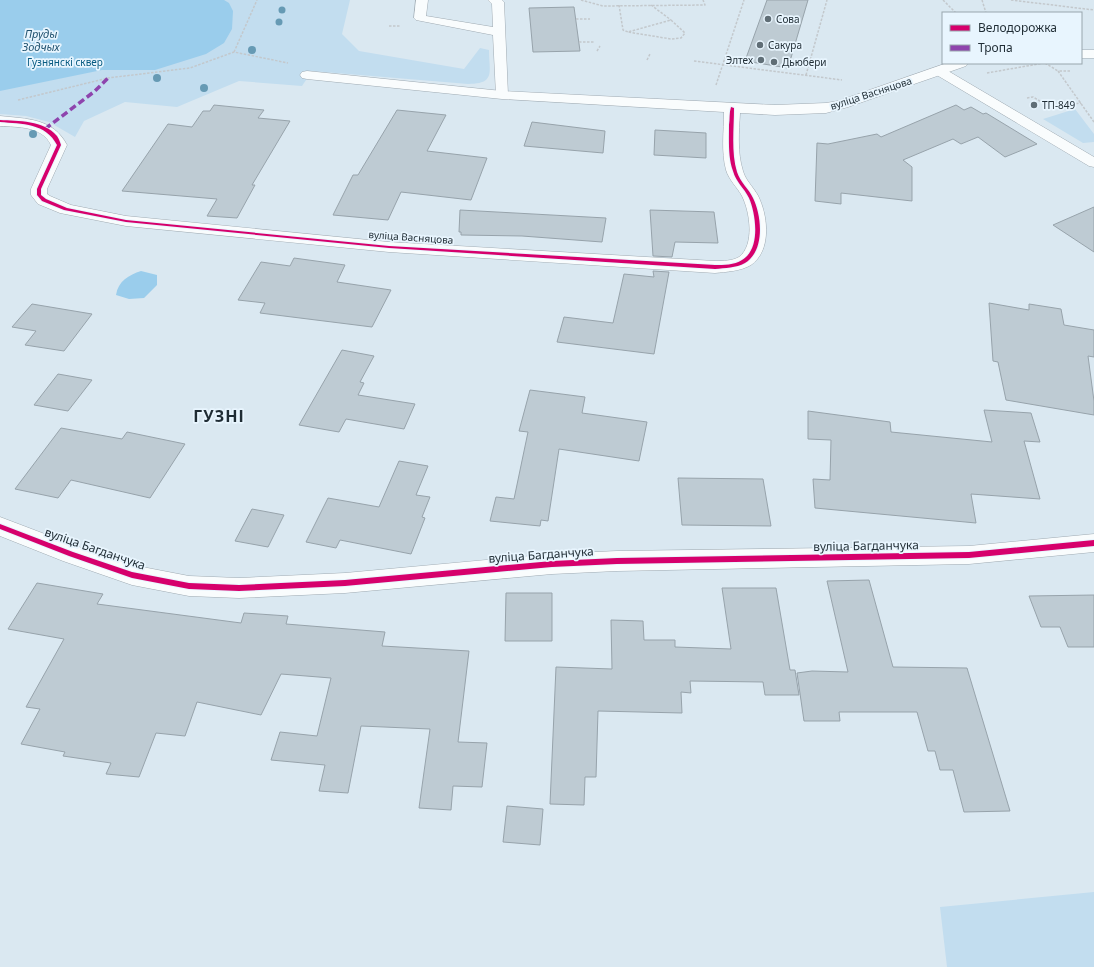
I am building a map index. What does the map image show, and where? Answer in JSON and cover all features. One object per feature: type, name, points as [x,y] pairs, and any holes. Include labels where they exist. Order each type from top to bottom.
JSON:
[{"type":"street","points":[[1082,54],[1094,54]]},
{"type":"street","name":"вуліца Васняцова","points":[[307,74],[502,95],[775,110],[826,108],[862,98],[958,64]]},
{"type":"street","name":"вуліца Васняцова","points":[[0,121],[26,124],[45,129],[56,136],[58,145],[39,189],[39,196],[44,200],[66,208],[126,221],[389,247],[715,267],[731,266],[747,260],[754,251],[756,239],[757,217],[755,207],[750,196],[737,178],[735,171],[732,152],[732,108]]},
{"type":"street","name":"вуліца Багданчука","points":[[0,526],[71,554],[132,575],[189,586],[239,588],[346,583],[559,564],[617,561],[969,555],[1094,543]]},
{"type":"lane","points":[[422,0],[420,18],[499,32]]},
{"type":"lane","points":[[494,0],[498,2],[502,95]]},
{"type":"lane","points":[[939,70],[1094,163]]},
{"type":"path","points":[[234,52],[257,0]]},
{"type":"path","points":[[580,0],[603,6],[705,5],[703,0]]},
{"type":"path","points":[[716,87],[744,0]]},
{"type":"path","points":[[806,75],[827,0]]},
{"type":"path","points":[[942,0],[955,12]]},
{"type":"path","points":[[982,0],[986,12]]},
{"type":"path","points":[[1011,0],[1094,10]]},
{"type":"path","points":[[619,6],[623,30],[671,39],[681,38],[685,33],[651,5]]},
{"type":"path","points":[[576,19],[590,19]]},
{"type":"path","points":[[628,32],[671,20]]},
{"type":"path","points":[[389,26],[401,26]]},
{"type":"path","points":[[579,42],[594,42]]},
{"type":"path","points":[[597,51],[600,46]]},
{"type":"path","points":[[15,101],[108,78],[142,72],[190,68],[234,52],[288,63]]},
{"type":"path","points":[[647,60],[650,54]]},
{"type":"path","points":[[694,61],[843,80]]},
{"type":"path","points":[[985,74],[1040,64]]},
{"type":"path","points":[[1048,64],[1058,72],[1094,122]]},
{"type":"path","points":[[1058,72],[1072,71]]},
{"type":"green space","name":"Гузнянскі сквер","points":[[0,0],[350,0],[342,34],[359,51],[464,69],[480,48],[489,50],[490,70],[487,79],[483,82],[468,84],[312,71],[302,86],[239,81],[177,107],[125,102],[84,121],[75,137],[49,122],[26,116],[0,114]]},
{"type":"green space","points":[[1075,109],[1094,134],[1094,142],[1083,143],[1043,119]]},
{"type":"green space","points":[[1094,892],[1094,967],[947,967],[940,907]]},
{"type":"water","name":"Пруды Зодчых","points":[[0,0],[224,0],[229,3],[233,11],[232,29],[224,43],[206,54],[155,70],[102,70],[0,91]]},
{"type":"water","points":[[141,271],[157,275],[157,285],[144,298],[129,299],[116,295],[119,286],[125,279],[132,274]]},
{"type":"building","points":[[767,0],[808,0],[788,68],[745,61]]},
{"type":"building","points":[[574,7],[580,51],[533,52],[529,8]]},
{"type":"building","points":[[214,105],[264,110],[258,118],[290,121],[252,185],[255,185],[237,218],[207,216],[217,199],[122,191],[168,124],[192,127],[203,111],[210,111]]},
{"type":"building","points":[[956,105],[964,110],[971,107],[983,114],[986,113],[1037,144],[1005,157],[978,137],[961,144],[953,139],[903,160],[912,167],[912,201],[841,193],[841,204],[815,201],[817,143],[828,144],[877,134],[881,137]]},
{"type":"building","points":[[397,110],[446,115],[427,151],[487,158],[471,200],[401,192],[388,220],[333,215],[353,175],[358,175]]},
{"type":"building","points":[[532,122],[605,131],[603,153],[524,146]]},
{"type":"building","points":[[655,130],[706,133],[706,158],[654,155]]},
{"type":"building","points":[[1094,207],[1094,252],[1053,225]]},
{"type":"building","points":[[460,210],[606,218],[602,242],[522,236],[461,235],[461,232],[459,232]]},
{"type":"building","points":[[650,210],[714,212],[718,243],[675,242],[672,257],[653,256]]},
{"type":"building","points":[[294,258],[345,265],[337,282],[391,290],[372,327],[260,313],[265,303],[238,300],[261,262],[290,266]]},
{"type":"building","points":[[653,271],[669,272],[654,354],[557,342],[564,317],[613,323],[624,274],[654,277]]},
{"type":"building","points":[[989,303],[1029,310],[1029,304],[1061,309],[1064,325],[1094,330],[1094,357],[1088,356],[1094,401],[1094,415],[1006,400],[998,362],[993,361]]},
{"type":"building","points":[[32,304],[92,314],[64,351],[25,345],[36,331],[12,327]]},
{"type":"building","points":[[342,350],[374,356],[360,382],[364,383],[358,395],[415,404],[404,429],[346,419],[339,432],[299,425]]},
{"type":"building","points":[[58,374],[92,380],[68,411],[34,405]]},
{"type":"building","points":[[530,390],[585,397],[582,413],[647,422],[639,461],[559,449],[548,521],[541,520],[540,526],[490,521],[496,497],[514,499],[528,432],[519,431]]},
{"type":"building","points":[[984,410],[1031,413],[1040,442],[1024,441],[1040,499],[971,494],[976,523],[815,508],[813,479],[830,480],[831,440],[808,439],[808,411],[890,422],[891,432],[992,442]]},
{"type":"building","points":[[61,428],[122,439],[127,432],[185,444],[150,498],[71,480],[58,498],[15,489]]},
{"type":"building","points":[[399,461],[428,466],[416,495],[430,497],[422,517],[425,518],[411,554],[340,540],[336,548],[306,542],[328,498],[379,507]]},
{"type":"building","points":[[678,478],[763,479],[771,526],[682,525]]},
{"type":"building","points":[[252,509],[284,515],[268,547],[235,541]]},
{"type":"building","points":[[869,580],[893,667],[967,668],[1010,811],[964,812],[953,770],[940,770],[935,751],[928,751],[917,712],[839,712],[840,721],[804,721],[797,673],[812,671],[848,672],[827,581]]},
{"type":"building","points":[[37,583],[103,594],[97,604],[241,623],[244,613],[288,616],[286,624],[385,632],[382,646],[469,651],[458,742],[487,743],[482,787],[453,786],[451,810],[419,808],[430,729],[361,726],[348,793],[319,791],[325,765],[271,760],[280,732],[317,736],[331,678],[281,674],[261,715],[197,702],[185,736],[156,733],[139,777],[106,774],[111,763],[63,756],[65,752],[21,744],[40,709],[26,707],[64,639],[8,629]]},
{"type":"building","points":[[722,588],[776,588],[790,670],[795,670],[799,695],[765,695],[763,682],[690,681],[691,693],[681,692],[682,713],[598,711],[596,777],[585,777],[584,805],[550,804],[556,667],[612,669],[611,620],[643,621],[644,640],[675,640],[675,647],[731,649]]},
{"type":"building","points":[[506,593],[552,593],[552,641],[505,641]]},
{"type":"building","points":[[1094,595],[1094,647],[1068,647],[1060,627],[1041,627],[1029,596]]},
{"type":"building","points":[[507,806],[543,809],[540,845],[503,842]]},
{"type":"marked path","points":[[45,129],[95,91],[108,78]]},
{"type":"cycle path","points":[[0,121],[34,125],[43,128],[55,137],[59,145],[39,189],[39,195],[44,200],[66,209],[126,221],[389,247],[715,267],[732,265],[747,259],[755,246],[758,230],[754,205],[736,176],[733,165],[731,149],[732,108]]},
{"type":"cycle path","points":[[0,526],[71,554],[132,575],[189,586],[239,588],[345,583],[552,564],[617,561],[969,555],[1094,543]]},
{"type":"place","name":"Сова","points":[[768,19]]},
{"type":"place","name":"Сакура","points":[[760,45]]},
{"type":"place","name":"Элтех","points":[[761,60]]},
{"type":"place","name":"Дьюбери","points":[[774,62]]},
{"type":"place","name":"ТП-849","points":[[1034,105]]},
{"type":"district","name":"ГУЗНІ","points":[[219,416]]}]
